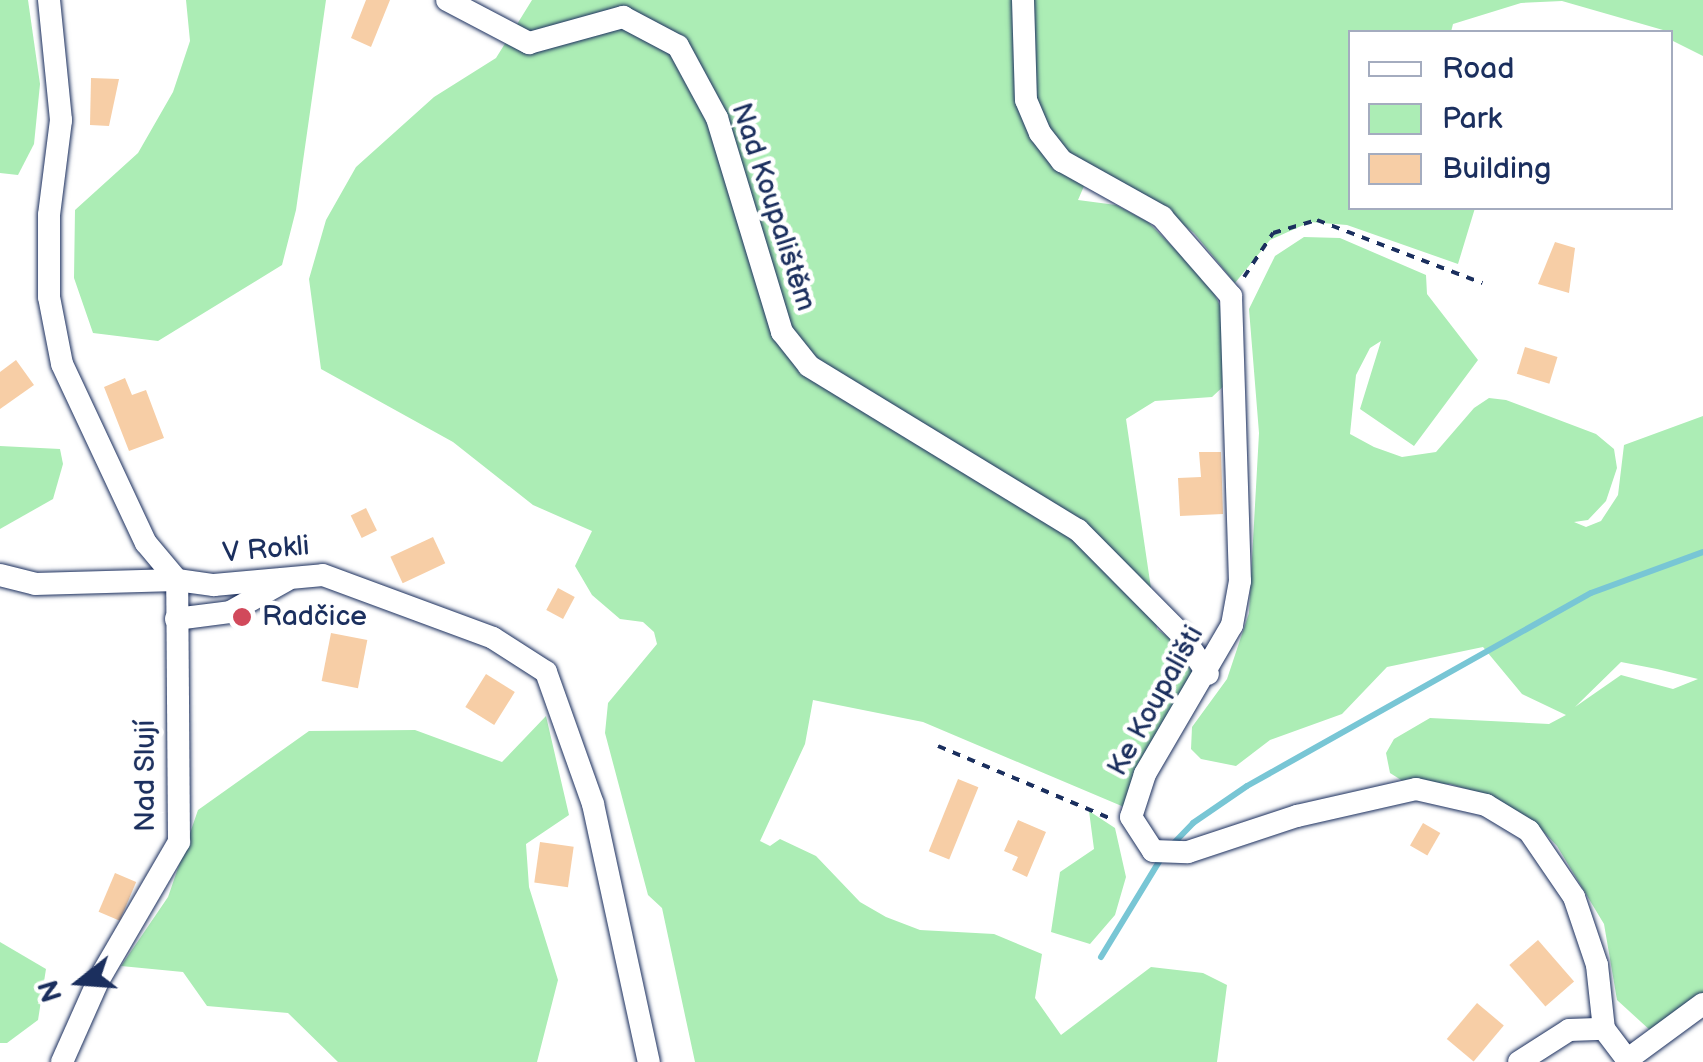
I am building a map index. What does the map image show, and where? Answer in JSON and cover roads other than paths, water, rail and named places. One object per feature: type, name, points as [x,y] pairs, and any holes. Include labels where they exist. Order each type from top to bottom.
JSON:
[{"type":"street","points":[[50,0],[61,120],[49,216],[49,298],[62,364],[146,543],[177,580]]},
{"type":"street","name":"Nad Koupalištěm","points":[[447,0],[529,43],[623,17],[678,46],[717,118],[782,332],[809,366],[1078,530],[1180,634],[1208,674]]},
{"type":"street","name":"Ke Koupališti","points":[[1024,0],[1026,100],[1040,133],[1062,161],[1162,216],[1231,296],[1240,582],[1232,626],[1208,674],[1145,774],[1131,817],[1153,851],[1188,852],[1298,816],[1416,789],[1486,805],[1529,832],[1568,885],[1596,964],[1604,1029]]},
{"type":"street","points":[[176,620],[230,612],[299,574]]},
{"type":"street","name":"V Rokli","points":[[0,575],[35,584],[177,580],[214,585],[323,574],[493,638],[546,672],[593,804],[649,1062]]},
{"type":"street","name":"Nad Slují","points":[[62,1062],[98,981],[179,842],[177,580]]},
{"type":"street","points":[[1519,1062],[1569,1030],[1604,1029],[1628,1061],[1703,1004]]},
{"type":"waterway","points":[[1171,846],[1193,823],[1247,786],[1591,593],[1703,552]]},
{"type":"waterway","points":[[1101,957],[1163,855]]},
{"type":"place","name":"Radčice","points":[[242,617]]}]
